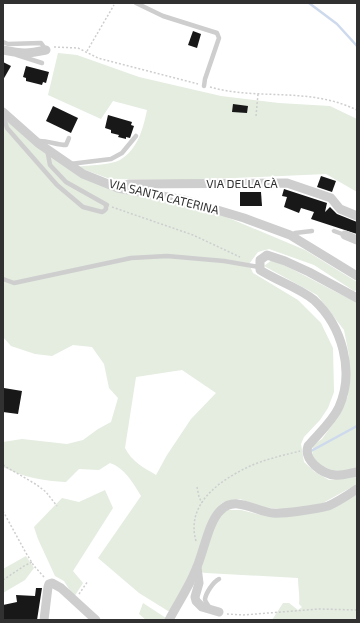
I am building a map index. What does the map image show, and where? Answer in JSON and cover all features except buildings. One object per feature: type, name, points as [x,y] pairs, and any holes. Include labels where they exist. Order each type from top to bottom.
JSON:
[{"type":"street","points":[[5,51],[22,54],[46,50]]},
{"type":"street","name":"VIA SANTA CATERINA","points":[[3,112],[38,144],[83,174],[118,188],[184,200],[244,218],[290,235],[357,276]]},
{"type":"street","name":"VIA DELLA CÀ","points":[[118,188],[129,184],[287,183],[330,198],[340,209],[357,216]]},
{"type":"street","points":[[345,235],[357,240]]},
{"type":"street","points":[[357,298],[309,272],[268,255],[260,260],[260,270],[297,289],[314,301],[338,333],[344,350],[345,388],[338,408],[330,420],[304,450],[315,467],[325,472],[335,475],[357,472]]},
{"type":"street","points":[[168,620],[189,585],[197,568],[214,519],[220,510],[226,506],[241,504],[273,513],[308,510],[327,506],[357,489]]},
{"type":"street","points":[[197,568],[199,583],[195,597],[196,601],[202,607],[215,611]]},
{"type":"street","points":[[44,620],[49,584],[52,583],[56,584],[96,620]]},
{"type":"lane","points":[[136,3],[163,16],[217,33],[219,38],[204,86]]},
{"type":"lane","points":[[3,42],[8,44],[42,43],[46,50]]},
{"type":"lane","points":[[5,51],[25,59],[42,63]]},
{"type":"lane","points":[[3,112],[7,128],[62,190],[83,207],[102,212],[104,211],[107,205],[66,182],[50,165],[47,149]]},
{"type":"lane","points":[[68,164],[111,159],[122,153],[136,136]]},
{"type":"lane","points":[[38,144],[40,141],[66,145],[69,138]]},
{"type":"lane","points":[[334,231],[345,235]]},
{"type":"lane","points":[[290,235],[295,233],[312,232]]},
{"type":"lane","points":[[3,279],[14,283],[131,258],[167,256],[224,261],[260,267]]},
{"type":"lane","points":[[215,611],[205,602],[205,598],[215,581],[219,579]]},
{"type":"path","points":[[87,52],[114,5]]},
{"type":"path","points":[[256,116],[258,94]]},
{"type":"path","points":[[107,205],[193,235],[241,258]]},
{"type":"path","points":[[201,556],[194,533],[194,520],[202,503],[218,484],[245,468],[304,450]]},
{"type":"path","points":[[3,466],[13,470],[42,488],[57,506]]},
{"type":"path","points":[[197,487],[202,503]]},
{"type":"path","points":[[3,511],[32,562],[49,584]]},
{"type":"path","points":[[3,580],[32,562]]},
{"type":"path","points":[[74,600],[88,581]]},
{"type":"path","points":[[215,611],[243,615],[319,609],[357,610]]},
{"type":"shaded area","points":[[58,53],[77,55],[139,77],[221,96],[279,103],[330,106],[357,119],[357,192],[326,174],[191,180],[110,179],[77,167],[99,165],[120,160],[131,150],[139,138],[147,110],[113,101],[101,119],[48,95]]},
{"type":"shaded area","points":[[3,118],[79,175],[224,216],[305,250],[357,282],[357,290],[354,291],[314,265],[269,249],[258,252],[249,264],[253,273],[298,300],[321,323],[333,348],[334,392],[328,408],[320,420],[304,437],[301,444],[304,462],[315,472],[329,480],[357,476],[357,486],[350,488],[323,503],[299,508],[281,509],[261,507],[240,499],[222,503],[215,512],[190,572],[171,611],[168,611],[139,593],[98,558],[141,496],[128,476],[120,468],[110,463],[99,470],[79,469],[66,482],[34,478],[3,467],[3,442],[22,439],[67,444],[83,440],[111,422],[118,398],[109,388],[104,364],[92,347],[73,345],[52,356],[35,354],[11,346],[3,337]],"holes":[[[182,370],[216,393],[191,419],[167,455],[156,475],[138,464],[128,453],[125,448],[136,377]]]},
{"type":"shaded area","points":[[272,260],[357,302],[357,468],[339,472],[324,469],[312,458],[313,445],[322,439],[336,420],[348,396],[350,376],[349,355],[344,330],[317,295],[264,266]]},
{"type":"shaded area","points":[[105,490],[113,508],[73,571],[83,583],[74,597],[64,581],[55,576],[34,527],[62,498],[79,502]]},
{"type":"shaded area","points":[[357,492],[357,620],[272,620],[283,603],[289,603],[298,610],[302,607],[299,604],[298,578],[199,572],[217,519],[225,510],[241,510],[261,515],[290,515]]},
{"type":"shaded area","points":[[26,556],[34,568],[25,580],[3,593],[3,569]]},
{"type":"shaded area","points":[[74,597],[101,620],[99,620]]},
{"type":"shaded area","points":[[143,603],[166,618],[164,620],[146,620],[139,614]]},
{"type":"waterway","points":[[309,3],[337,24],[357,46]]},
{"type":"waterway","points":[[311,451],[357,426]]}]
